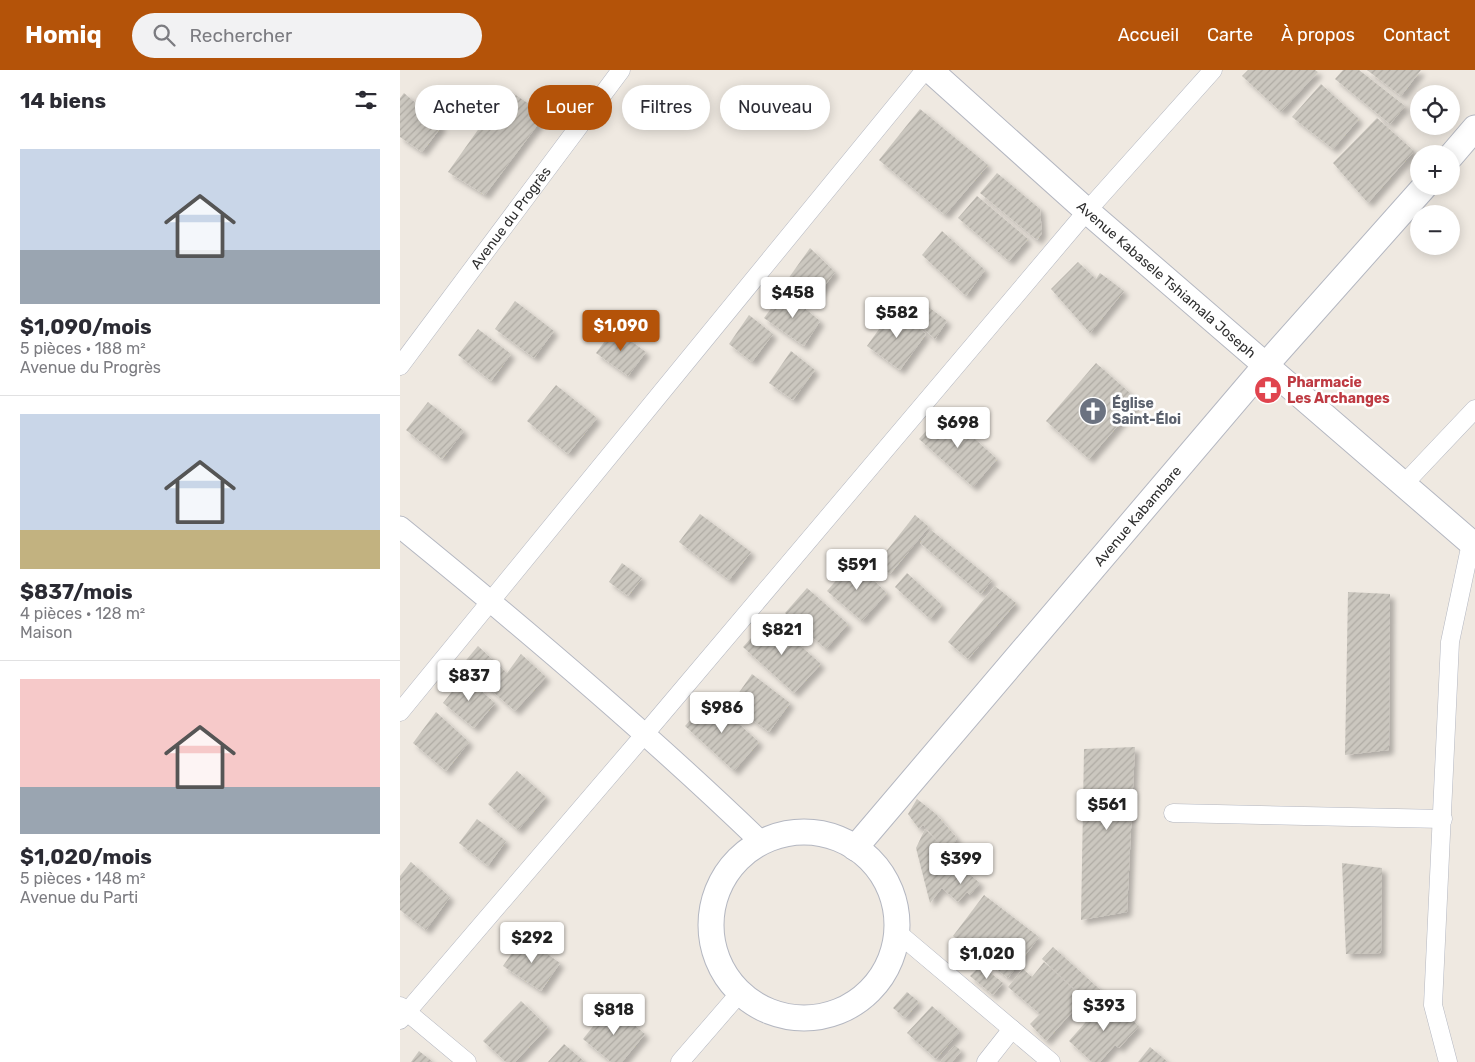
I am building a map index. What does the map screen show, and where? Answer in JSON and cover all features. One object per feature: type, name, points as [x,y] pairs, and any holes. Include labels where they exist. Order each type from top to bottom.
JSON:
[{"type":"main road","name":"Avenue Kabasele Tshiamala Joseph","points":[[930,70],[1087,211],[1473,544]]},
{"type":"main road","points":[[1460,146],[1475,128]]},
{"type":"main road","name":"Avenue Kabambare","points":[[855,848],[1265,366],[1417,195]]},
{"type":"main road","points":[[807,832],[832,837],[855,848],[876,868],[890,886],[898,912],[898,933],[891,960],[877,983],[857,1003],[829,1016],[802,1018],[772,1013],[738,995],[716,957],[710,932],[712,906],[721,881],[737,860],[760,841],[781,834],[807,832]]},
{"type":"street","name":"Avenue du Progrès","points":[[400,366],[621,70]]},
{"type":"street","points":[[400,712],[925,70]]},
{"type":"street","points":[[466,1062],[402,1013],[644,734],[1087,211],[1212,70]]},
{"type":"street","points":[[1403,485],[1475,409]]},
{"type":"street","points":[[400,527],[490,601],[644,734],[718,800],[760,841]]},
{"type":"street","points":[[1448,1062],[1433,1005],[1450,642],[1473,544]]},
{"type":"street","points":[[1173,813],[1443,819]]},
{"type":"street","points":[[898,933],[1051,1062]]},
{"type":"street","points":[[680,1062],[738,995]]},
{"type":"street","points":[[986,1062],[1012,1029]]},
{"type":"building","points":[[1248,70],[1315,70],[1318,72],[1281,112],[1242,76]]},
{"type":"building","points":[[1343,70],[1359,70],[1405,106],[1390,124],[1335,79]]},
{"type":"building","points":[[1367,70],[1421,70],[1401,96]]},
{"type":"building","points":[[1321,84],[1359,119],[1333,149],[1292,117]]},
{"type":"building","points":[[404,93],[415,103],[415,130],[439,130],[422,152],[400,137],[400,98]]},
{"type":"building","points":[[518,97],[528,103],[528,130],[534,130],[485,195],[448,172],[478,130],[518,130]]},
{"type":"building","points":[[920,109],[988,165],[945,215],[879,160]]},
{"type":"building","points":[[1377,118],[1410,147],[1410,156],[1368,203],[1333,163]]},
{"type":"building","points":[[997,173],[1040,209],[1042,233],[1037,240],[980,193]]},
{"type":"building","points":[[977,196],[1028,239],[1009,261],[958,218]]},
{"type":"building","points":[[942,231],[985,270],[966,296],[922,255]]},
{"type":"building","points":[[810,248],[835,272],[814,300],[788,279]]},
{"type":"building","points":[[1078,262],[1096,279],[1100,273],[1124,291],[1090,333],[1051,289]]},
{"type":"building","points":[[784,291],[820,321],[804,346],[764,318]]},
{"type":"building","points":[[918,299],[947,321],[935,339],[906,313]]},
{"type":"building","points":[[515,301],[554,331],[534,358],[495,329]]},
{"type":"building","points":[[894,308],[926,334],[900,370],[867,346]]},
{"type":"building","points":[[749,315],[773,334],[752,362],[729,344]]},
{"type":"building","points":[[478,329],[511,354],[491,381],[458,355]]},
{"type":"building","points":[[614,329],[646,352],[628,376],[596,353]]},
{"type":"building","points":[[791,351],[815,370],[793,400],[769,383]]},
{"type":"building","name":"Église Saint-Éloi","points":[[1096,363],[1139,401],[1089,459],[1046,421]]},
{"type":"building","points":[[556,385],[597,418],[568,454],[527,421]]},
{"type":"building","points":[[428,402],[464,431],[442,459],[406,430]]},
{"type":"building","points":[[944,411],[997,459],[973,487],[919,439]]},
{"type":"building","points":[[700,514],[751,552],[729,580],[679,542]]},
{"type":"building","points":[[915,515],[929,527],[890,574],[877,563]]},
{"type":"building","points":[[931,530],[992,580],[981,594],[920,543]]},
{"type":"building","points":[[853,561],[887,593],[862,621],[827,591]]},
{"type":"building","points":[[622,563],[642,578],[628,596],[609,582]]},
{"type":"building","points":[[907,573],[942,605],[930,619],[895,587]]},
{"type":"building","points":[[995,586],[1016,603],[968,659],[948,642]]},
{"type":"building","points":[[807,588],[848,624],[826,649],[785,613]]},
{"type":"building","points":[[1348,592],[1390,594],[1389,750],[1345,755]]},
{"type":"building","points":[[769,618],[821,664],[794,693],[743,647]]},
{"type":"building","points":[[478,646],[507,673],[521,654],[546,677],[515,711],[462,665]]},
{"type":"building","points":[[752,674],[790,703],[769,732],[731,704]]},
{"type":"building","points":[[464,676],[495,703],[474,728],[443,703]]},
{"type":"building","points":[[710,698],[759,742],[734,771],[685,726]]},
{"type":"building","points":[[436,712],[469,742],[446,771],[413,743]]},
{"type":"building","points":[[1135,747],[1127,912],[1081,920],[1084,749]]},
{"type":"building","points":[[517,771],[546,797],[518,830],[488,804]]},
{"type":"building","points":[[917,799],[936,814],[957,838],[949,853],[960,865],[930,903],[916,848],[925,829],[943,847],[923,825],[919,829],[908,814]]},
{"type":"building","points":[[477,819],[506,841],[488,866],[459,843]]},
{"type":"building","points":[[411,862],[450,897],[426,930],[400,910],[400,876]]},
{"type":"building","points":[[1342,863],[1382,868],[1381,953],[1346,954]]},
{"type":"building","points":[[960,867],[980,883],[970,895],[967,892],[958,902],[942,888]]},
{"type":"building","points":[[984,895],[1039,937],[1008,978],[953,936]]},
{"type":"building","points":[[523,937],[560,963],[541,991],[503,966]]},
{"type":"building","points":[[1053,947],[1106,995],[1094,1007],[1042,959]]},
{"type":"building","points":[[1044,962],[1084,999],[1046,1041],[1030,1024],[1040,1014],[1008,987],[1023,969],[1032,977]]},
{"type":"building","points":[[981,965],[1003,983],[993,995],[970,976]]},
{"type":"building","points":[[907,992],[919,1002],[905,1018],[893,1008]]},
{"type":"building","points":[[1107,998],[1139,1026],[1119,1048],[1115,1045],[1100,1062],[1092,1062],[1069,1041]]},
{"type":"building","points":[[521,1001],[548,1027],[515,1062],[506,1062],[483,1041]]},
{"type":"building","points":[[610,1005],[645,1034],[622,1062],[611,1062],[583,1039]]},
{"type":"building","points":[[932,1006],[960,1031],[936,1059],[907,1033]]},
{"type":"building","points":[[564,1044],[585,1062],[548,1062]]},
{"type":"building","points":[[955,1045],[961,1051],[952,1062],[940,1062]]},
{"type":"building","points":[[1150,1047],[1168,1062],[1138,1062]]},
{"type":"building","points":[[419,1051],[433,1062],[411,1062]]},
{"type":"place","name":"Pharmacie Les Archanges","points":[[1268,390]]},
{"type":"place","name":"Église Saint-Éloi","points":[[1093,411]]}]
